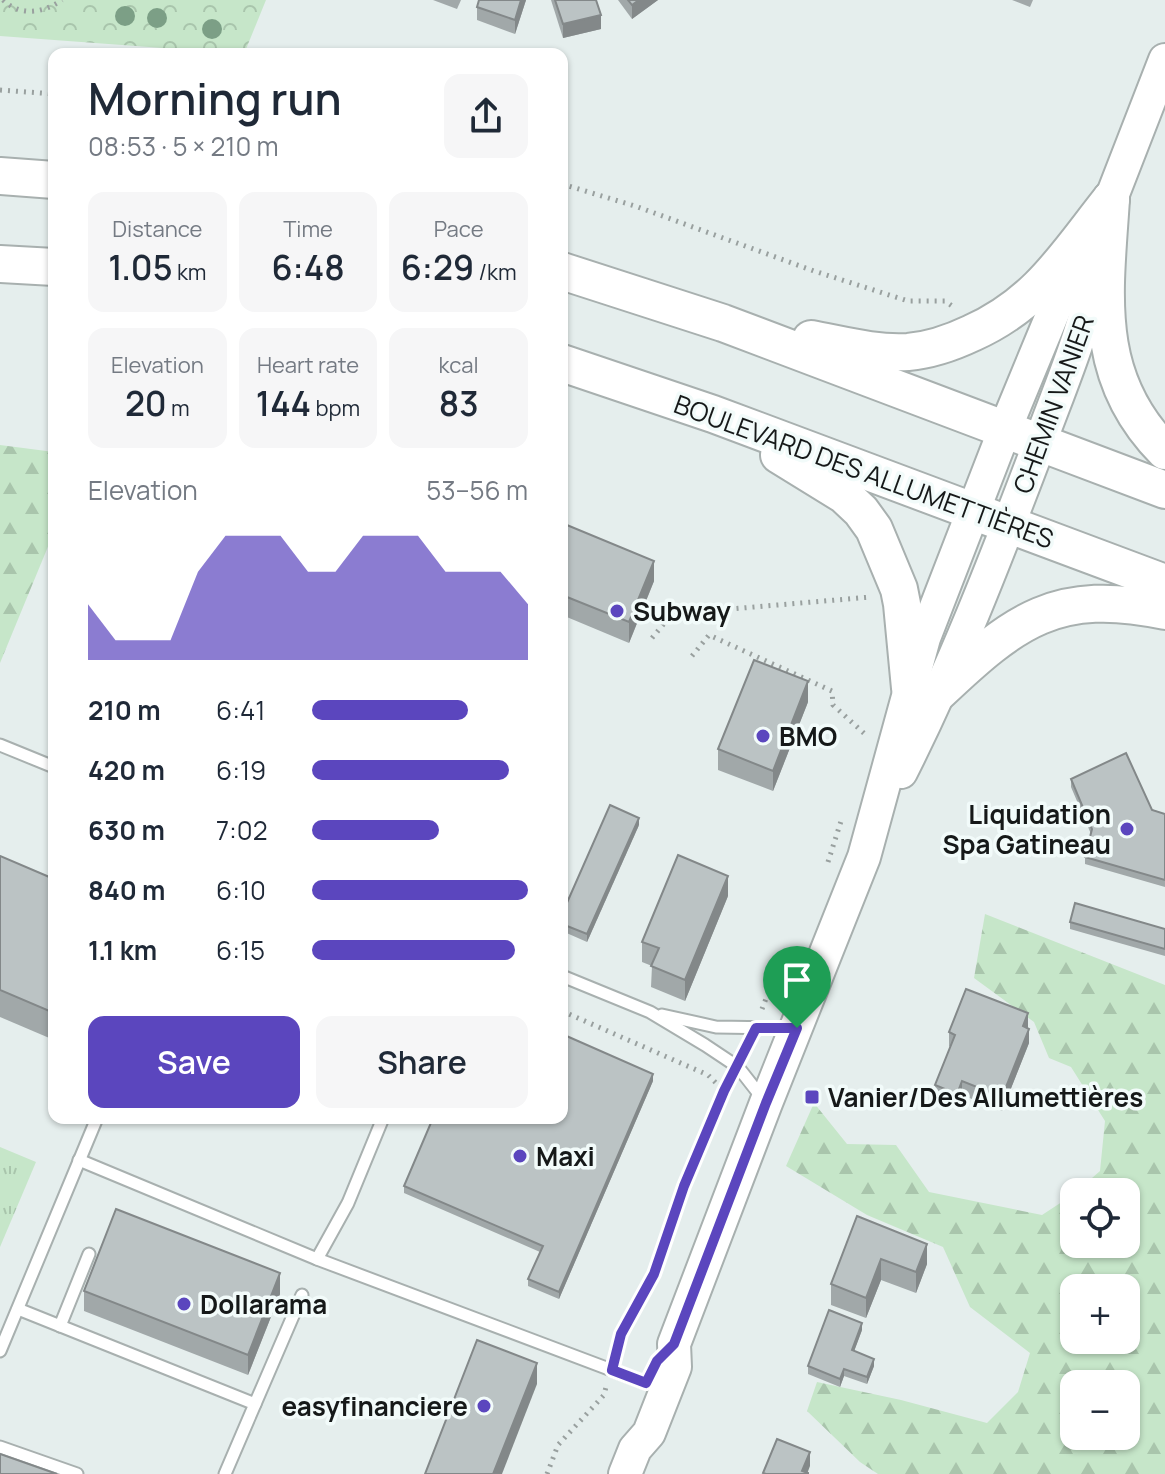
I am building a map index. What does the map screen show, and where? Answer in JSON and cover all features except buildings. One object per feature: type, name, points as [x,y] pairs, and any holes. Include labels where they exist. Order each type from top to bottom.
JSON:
[{"type":"highway","points":[[0,176],[48,180]]},
{"type":"highway","points":[[723,323],[883,352],[935,348],[1000,321],[1039,290],[1111,199]]},
{"type":"highway","points":[[1111,199],[1104,306],[1109,344],[1115,370],[1136,417],[1165,451]]},
{"type":"highway","points":[[0,264],[48,267]]},
{"type":"highway","points":[[568,273],[723,323],[1165,490]]},
{"type":"highway","name":"BOULEVARD DES ALLUMETTIÈRES","points":[[568,365],[713,414],[1165,583]]},
{"type":"highway","points":[[713,414],[844,495],[861,511],[874,529],[902,604],[925,690],[986,647],[1042,615],[1071,605],[1103,602],[1165,611]]},
{"type":"main road","name":"CHEMIN VANIER","points":[[925,690],[924,638],[1060,296],[1111,199],[1165,60]]},
{"type":"main road","name":"CHEMIN VANIER","points":[[630,1461],[649,1433],[675,1367],[674,1344],[925,690],[1009,524],[1089,310],[1111,199]]},
{"type":"main road","name":"CHEMIN VANIER","points":[[630,1461],[629,1425],[657,1361],[674,1344]]},
{"type":"lane","points":[[0,745],[48,765]]},
{"type":"lane","points":[[568,978],[650,1012],[716,1027],[797,1028]]},
{"type":"lane","points":[[650,1012],[738,1067],[766,1103]]},
{"type":"lane","points":[[0,1351],[94,1124]]},
{"type":"lane","points":[[317,1259],[348,1203],[381,1124]]},
{"type":"lane","points":[[79,1160],[317,1259],[646,1383]]},
{"type":"lane","points":[[60,1326],[89,1254]]},
{"type":"lane","points":[[225,1474],[302,1295]]},
{"type":"lane","points":[[18,1309],[255,1404]]},
{"type":"lane","points":[[0,1447],[77,1474]]},
{"type":"path","points":[[3,0],[11,7],[28,12],[45,11],[62,0]]},
{"type":"path","points":[[0,90],[48,94]]},
{"type":"path","points":[[568,186],[635,206],[814,271],[908,301],[945,301],[959,311]]},
{"type":"path","points":[[652,638],[672,614],[880,596]]},
{"type":"path","points":[[692,656],[709,635],[832,691],[833,705],[867,736]]},
{"type":"path","points":[[863,751],[872,721]]},
{"type":"path","points":[[826,871],[844,811]]},
{"type":"path","points":[[756,1028],[767,996],[780,987],[785,978]]},
{"type":"path","points":[[568,1014],[708,1075],[724,1091]]},
{"type":"path","points":[[547,1474],[558,1445],[604,1395],[621,1334],[654,1274],[684,1186],[724,1091],[738,1067]]},
{"type":"green space","points":[[0,0],[266,0],[246,48],[163,48],[0,36]]},
{"type":"green space","points":[[0,445],[48,451],[48,547],[0,663]]},
{"type":"green space","points":[[985,914],[1165,985],[1165,1474],[878,1474],[860,1462],[807,1411],[817,1382],[987,1423],[1018,1392],[1030,1353],[970,1307],[943,1247],[867,1215],[786,1166],[814,1103],[847,1144],[896,1145],[929,1192],[1042,1215],[1060,1203],[1060,1258],[1140,1258],[1140,1178],[1092,1178],[1100,1171],[1105,1121],[1071,1067],[1049,1058],[1034,1022],[974,978]]},
{"type":"green space","points":[[0,1147],[36,1162],[0,1247]]},
{"type":"place","name":"Subway","points":[[617,611]]},
{"type":"place","name":"BMO","points":[[763,736]]},
{"type":"place","name":"Liquidation Spa Gatineau","points":[[1127,829]]},
{"type":"place","name":"Vanier/Des Allumettières","points":[[812,1097]]},
{"type":"place","name":"Maxi","points":[[520,1156]]},
{"type":"place","name":"Dollarama","points":[[184,1304]]},
{"type":"place","name":"easyfinanciere","points":[[484,1406]]},
{"type":"route","points":[[756,1028],[797,1028],[674,1344],[657,1361],[646,1383],[612,1370],[621,1334],[654,1274],[684,1186],[724,1091],[756,1028]]}]
